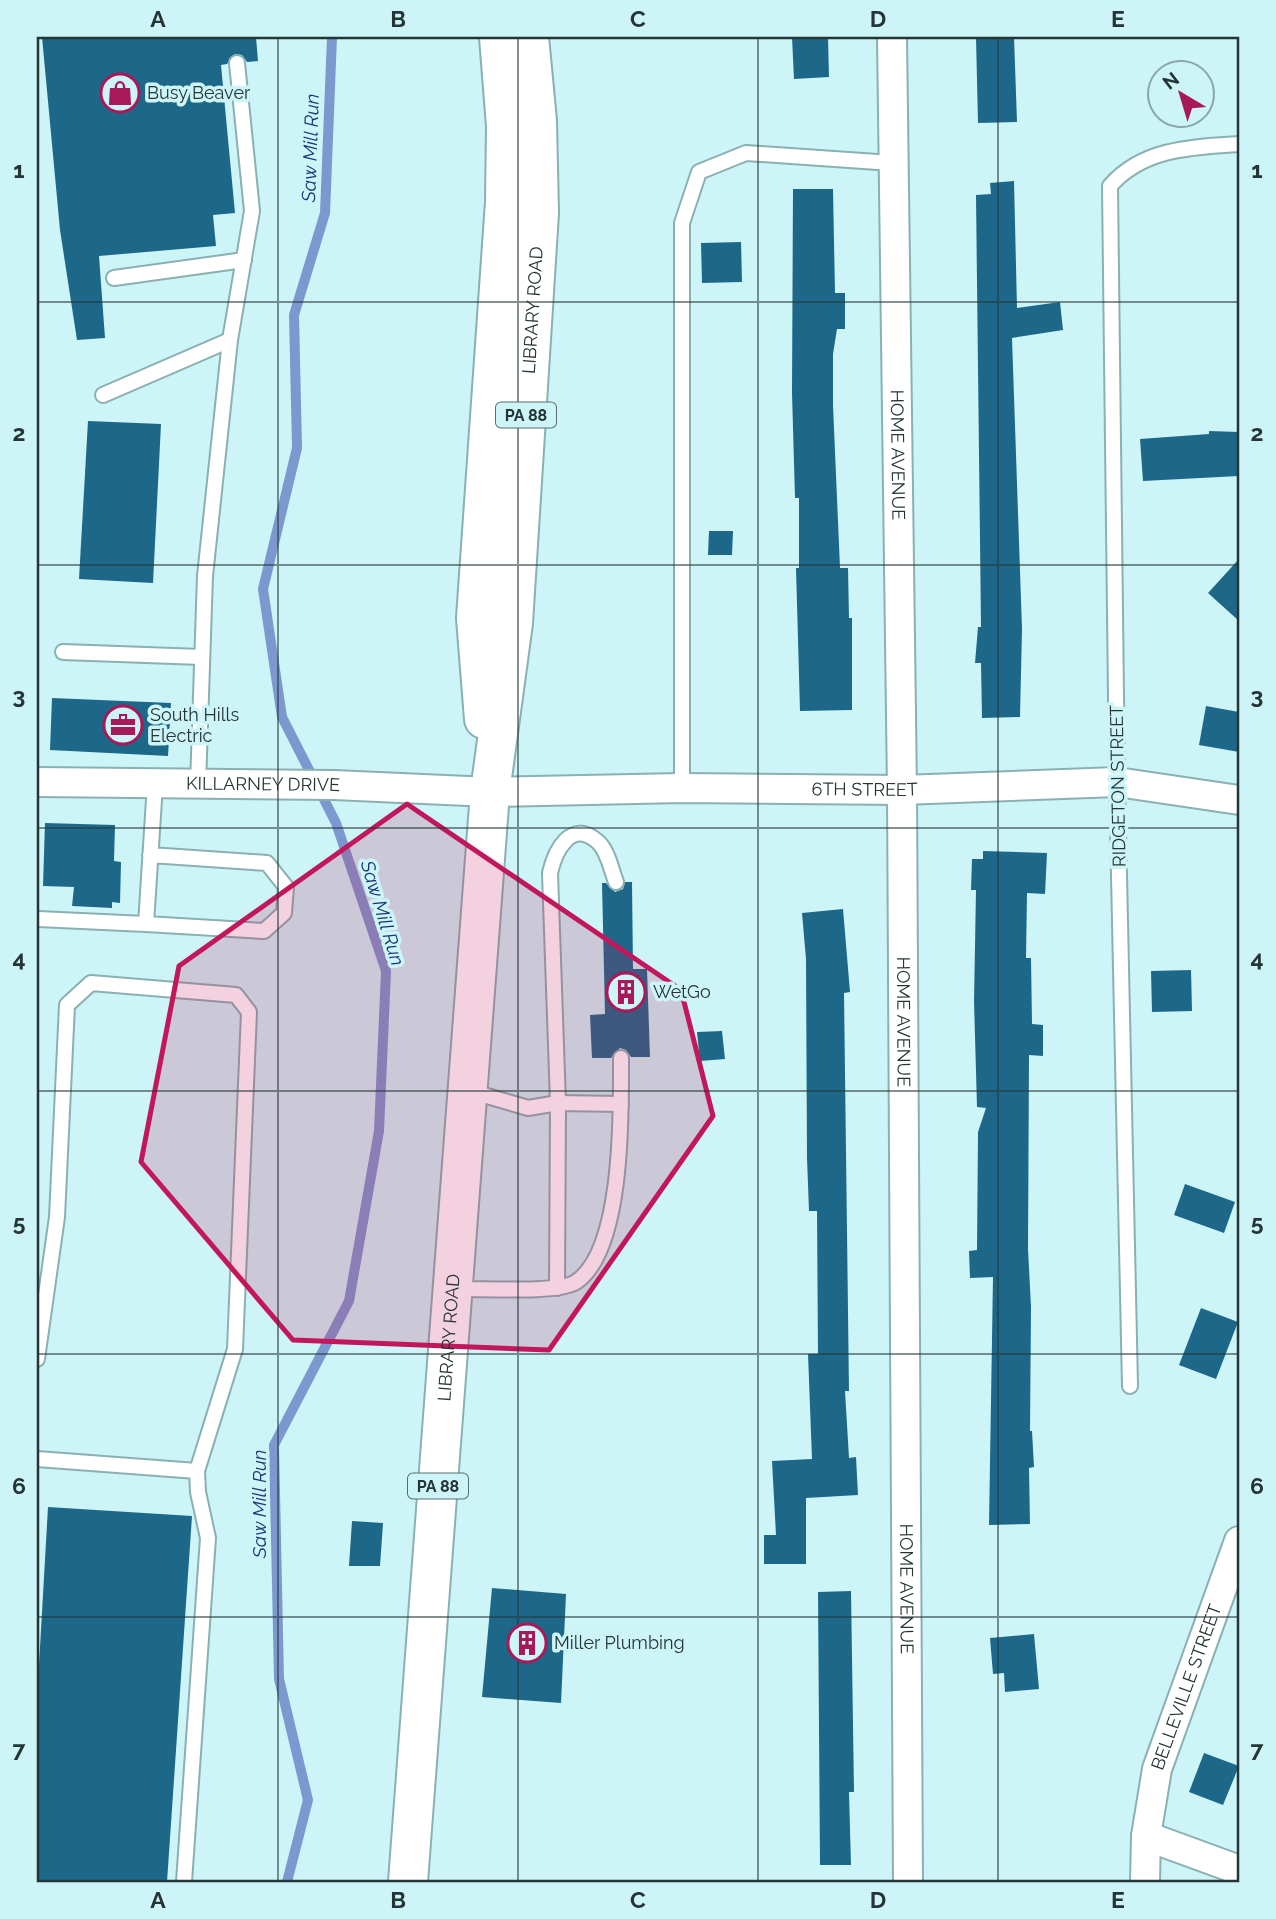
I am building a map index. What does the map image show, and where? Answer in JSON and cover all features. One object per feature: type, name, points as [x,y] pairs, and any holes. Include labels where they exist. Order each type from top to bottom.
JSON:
[{"type":"main road","name":"LIBRARY ROAD","points":[[490,792],[476,618],[505,202],[506,127],[499,37]]},
{"type":"main road","name":"LIBRARY ROAD","points":[[408,1882],[490,792],[513,622],[539,213],[537,121],[529,37]]},
{"type":"street","name":"HOME AVENUE","points":[[892,37],[902,790],[908,1882]]},
{"type":"street","name":"KILLARNEY DRIVE","points":[[37,782],[334,785],[490,792]]},
{"type":"street","name":"6TH STREET","points":[[490,792],[682,788],[902,790],[1117,782],[1239,800]]},
{"type":"street","name":"BELLEVILLE STREET","points":[[1146,1836],[1157,1769],[1239,1541]]},
{"type":"street","points":[[1145,1882],[1146,1836],[1239,1870]]},
{"type":"lane","points":[[198,785],[203,597],[230,340],[252,211],[237,63]]},
{"type":"lane","name":"RIDGETON STREET","points":[[1130,1386],[1117,782],[1110,186],[1129,169],[1175,148],[1239,144]]},
{"type":"lane","points":[[682,788],[681,223],[699,172],[746,153],[892,163]]},
{"type":"lane","points":[[114,278],[244,260]]},
{"type":"lane","points":[[103,395],[230,340]]},
{"type":"lane","points":[[63,652],[201,657]]},
{"type":"lane","points":[[145,923],[155,784]]},
{"type":"lane","points":[[557,1288],[558,1103],[550,873],[554,855],[562,841],[578,834],[598,842],[616,882]]},
{"type":"lane","points":[[38,919],[264,931],[284,913],[286,887],[281,877],[267,863],[150,855]]},
{"type":"lane","points":[[37,1359],[57,1217],[67,1005],[91,983],[236,995],[249,1012],[234,1349],[197,1471],[198,1492],[208,1538],[184,1882]]},
{"type":"lane","points":[[453,1289],[557,1288],[575,1282],[582,1276],[605,1238],[612,1212],[621,1104],[621,1058]]},
{"type":"lane","points":[[468,1090],[528,1108],[558,1103],[621,1104]]},
{"type":"lane","points":[[37,1459],[197,1471]]},
{"type":"highlighted area","points":[[407,804],[681,990],[713,1116],[549,1350],[293,1340],[141,1162],[179,966]]},
{"type":"building","points":[[42,37],[256,37],[258,61],[247,62],[242,55],[235,54],[227,64],[221,65],[235,213],[213,215],[216,246],[99,256],[105,338],[77,340],[60,230]]},
{"type":"building","points":[[792,37],[828,37],[829,77],[794,79]]},
{"type":"building","points":[[976,37],[1014,37],[1017,122],[978,123]]},
{"type":"building","points":[[1014,181],[1017,308],[1060,302],[1063,330],[1012,338],[1022,629],[1020,717],[982,718],[981,663],[975,663],[978,627],[981,627],[976,195],[991,194],[990,183]]},
{"type":"building","points":[[793,189],[833,189],[835,293],[845,293],[845,329],[837,329],[833,354],[833,405],[840,568],[848,568],[849,618],[852,618],[852,710],[800,711],[796,568],[799,568],[799,498],[795,498],[792,393]]},
{"type":"building","points":[[741,242],[742,282],[702,283],[701,243]]},
{"type":"building","points":[[88,421],[161,424],[153,583],[79,579]]},
{"type":"building","points":[[1209,431],[1239,432],[1239,476],[1143,481],[1140,439],[1209,434]]},
{"type":"building","points":[[709,531],[733,531],[732,555],[708,555]]},
{"type":"building","points":[[1239,559],[1239,621],[1208,593]]},
{"type":"building","points":[[52,698],[171,703],[168,756],[50,750]]},
{"type":"building","points":[[1206,706],[1239,712],[1239,752],[1199,745]]},
{"type":"building","points":[[45,823],[115,825],[114,861],[121,862],[120,903],[112,902],[112,908],[72,906],[74,887],[43,886]]},
{"type":"building","points":[[983,851],[1047,853],[1045,894],[1027,893],[1026,958],[1031,958],[1032,1024],[1043,1025],[1043,1056],[1029,1055],[1030,1431],[1034,1467],[1029,1468],[1030,1524],[989,1525],[993,1277],[970,1278],[969,1251],[977,1250],[978,1132],[986,1108],[977,1107],[974,1001],[976,890],[971,890],[972,859],[983,859]]},
{"type":"building","name":"WetGo","points":[[625,882],[632,882],[633,969],[647,969],[650,1057],[631,1057],[626,1050],[620,1048],[611,1058],[592,1058],[590,1015],[605,1014],[602,883],[606,883],[615,892],[623,889]]},
{"type":"building","points":[[843,909],[850,992],[844,993],[849,1391],[845,1391],[849,1458],[856,1457],[858,1495],[806,1498],[806,1564],[764,1564],[764,1535],[776,1535],[772,1461],[812,1459],[808,1354],[818,1354],[817,1211],[809,1211],[806,959],[802,913]]},
{"type":"building","points":[[1191,970],[1192,1011],[1152,1012],[1151,971]]},
{"type":"building","points":[[722,1031],[725,1059],[700,1061],[697,1032]]},
{"type":"building","points":[[1185,1184],[1235,1202],[1224,1233],[1174,1215]]},
{"type":"building","points":[[1201,1308],[1238,1322],[1216,1379],[1179,1365]]},
{"type":"building","points":[[48,1507],[192,1516],[167,1882],[37,1882],[37,1700]]},
{"type":"building","points":[[352,1521],[383,1523],[380,1566],[349,1566]]},
{"type":"building","name":"Miller Plumbing","points":[[492,1588],[566,1594],[561,1703],[482,1697]]},
{"type":"building","points":[[851,1591],[854,1792],[849,1792],[851,1865],[820,1865],[818,1592]]},
{"type":"building","points":[[1034,1634],[1039,1689],[1005,1692],[1004,1673],[993,1674],[990,1638]]},
{"type":"building","points":[[1204,1753],[1239,1766],[1223,1805],[1189,1792]]},
{"type":"waterway","name":"Saw Mill Run","points":[[287,1882],[308,1800],[279,1679],[274,1445],[349,1301],[379,1131],[386,971],[336,823],[282,717],[263,589],[297,448],[294,315],[325,213],[332,37]]},
{"type":"place","name":"Busy Beaver","points":[[120,93]]},
{"type":"place","name":"South Hills Electric","points":[[123,725]]},
{"type":"place","name":"WetGo","points":[[626,992]]},
{"type":"place","name":"Miller Plumbing","points":[[527,1643]]}]
